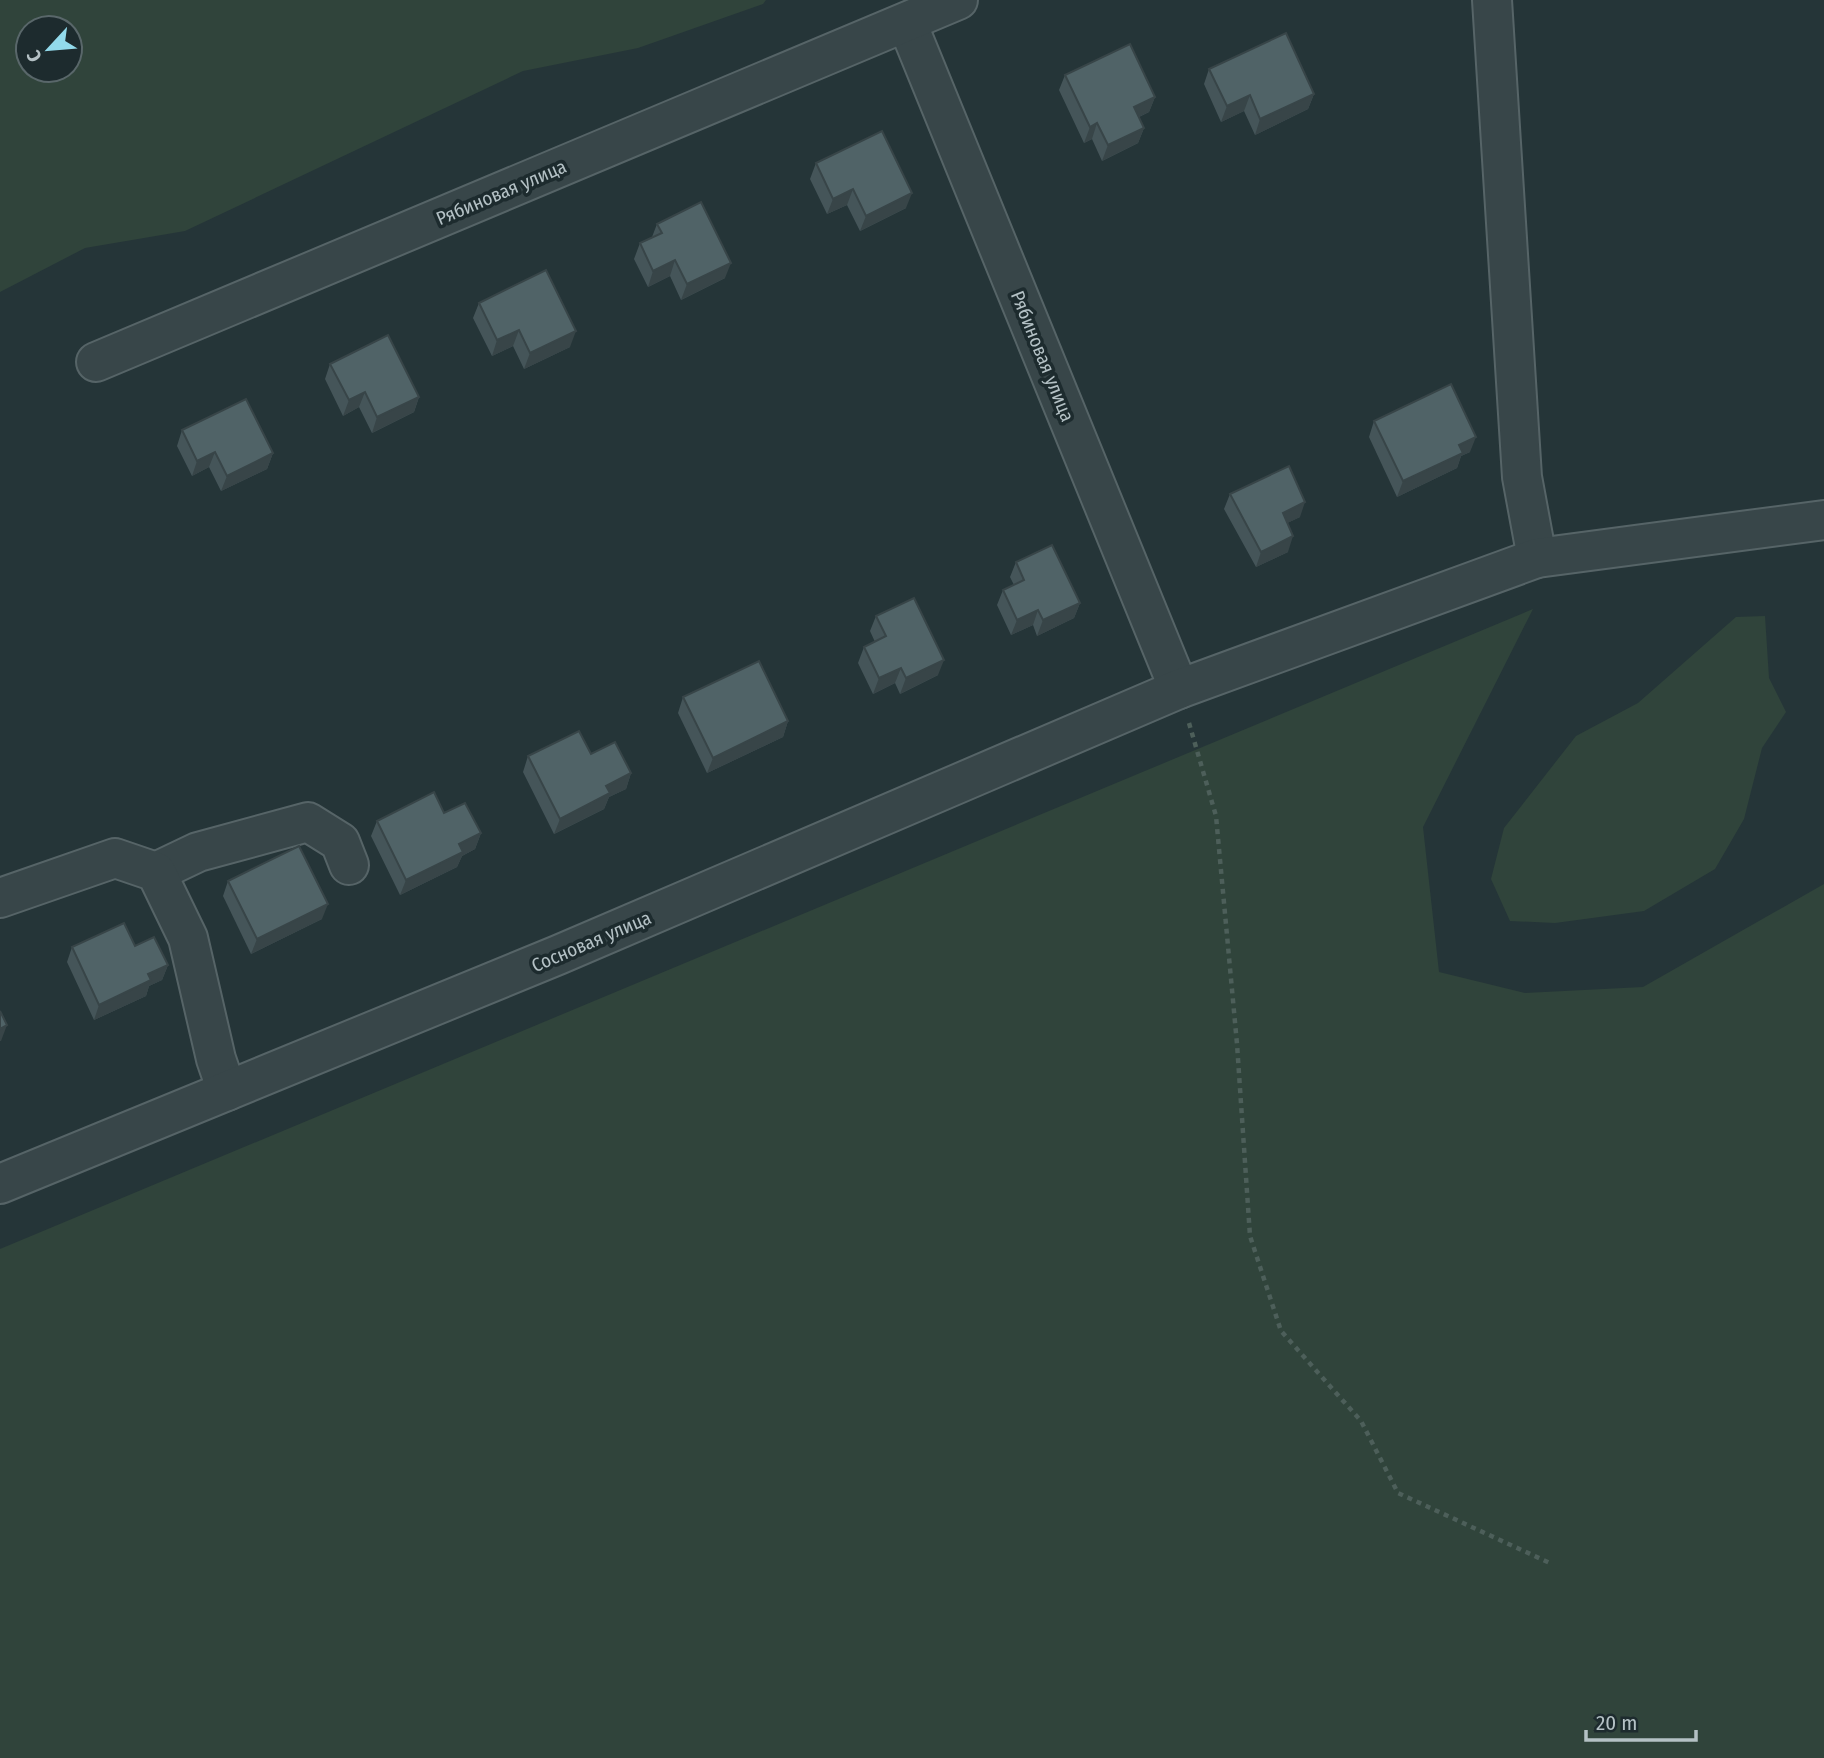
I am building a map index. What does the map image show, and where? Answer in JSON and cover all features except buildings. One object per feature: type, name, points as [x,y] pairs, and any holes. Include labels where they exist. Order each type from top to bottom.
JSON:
[{"type":"street","name":"Рябиновая улица","points":[[96,362],[958,0]]},
{"type":"street","points":[[1492,0],[1522,477],[1537,558]]},
{"type":"street","name":"Рябиновая улица","points":[[907,23],[1179,689]]},
{"type":"street","name":"Сосновая улица","points":[[0,1184],[558,955],[1179,689],[1537,558],[1824,520]]},
{"type":"street","points":[[0,898],[115,858],[156,872],[198,852],[308,822],[340,842],[349,864]]},
{"type":"street","points":[[156,872],[188,938],[216,1059],[228,1091]]},
{"type":"path","points":[[1179,689],[1216,816],[1237,1044],[1250,1236],[1281,1331],[1361,1421],[1398,1493],[1552,1564]]},
{"type":"green space","points":[[0,0],[766,0],[763,4],[638,48],[523,71],[185,231],[85,248],[0,292]]},
{"type":"green space","points":[[1533,609],[1423,827],[1439,972],[1525,993],[1643,987],[1824,884],[1824,1758],[0,1758],[0,1249]]},
{"type":"green space","points":[[1765,616],[1769,678],[1786,712],[1762,748],[1744,819],[1715,869],[1644,911],[1555,923],[1510,921],[1491,879],[1504,828],[1576,736],[1638,703],[1736,617]]}]
